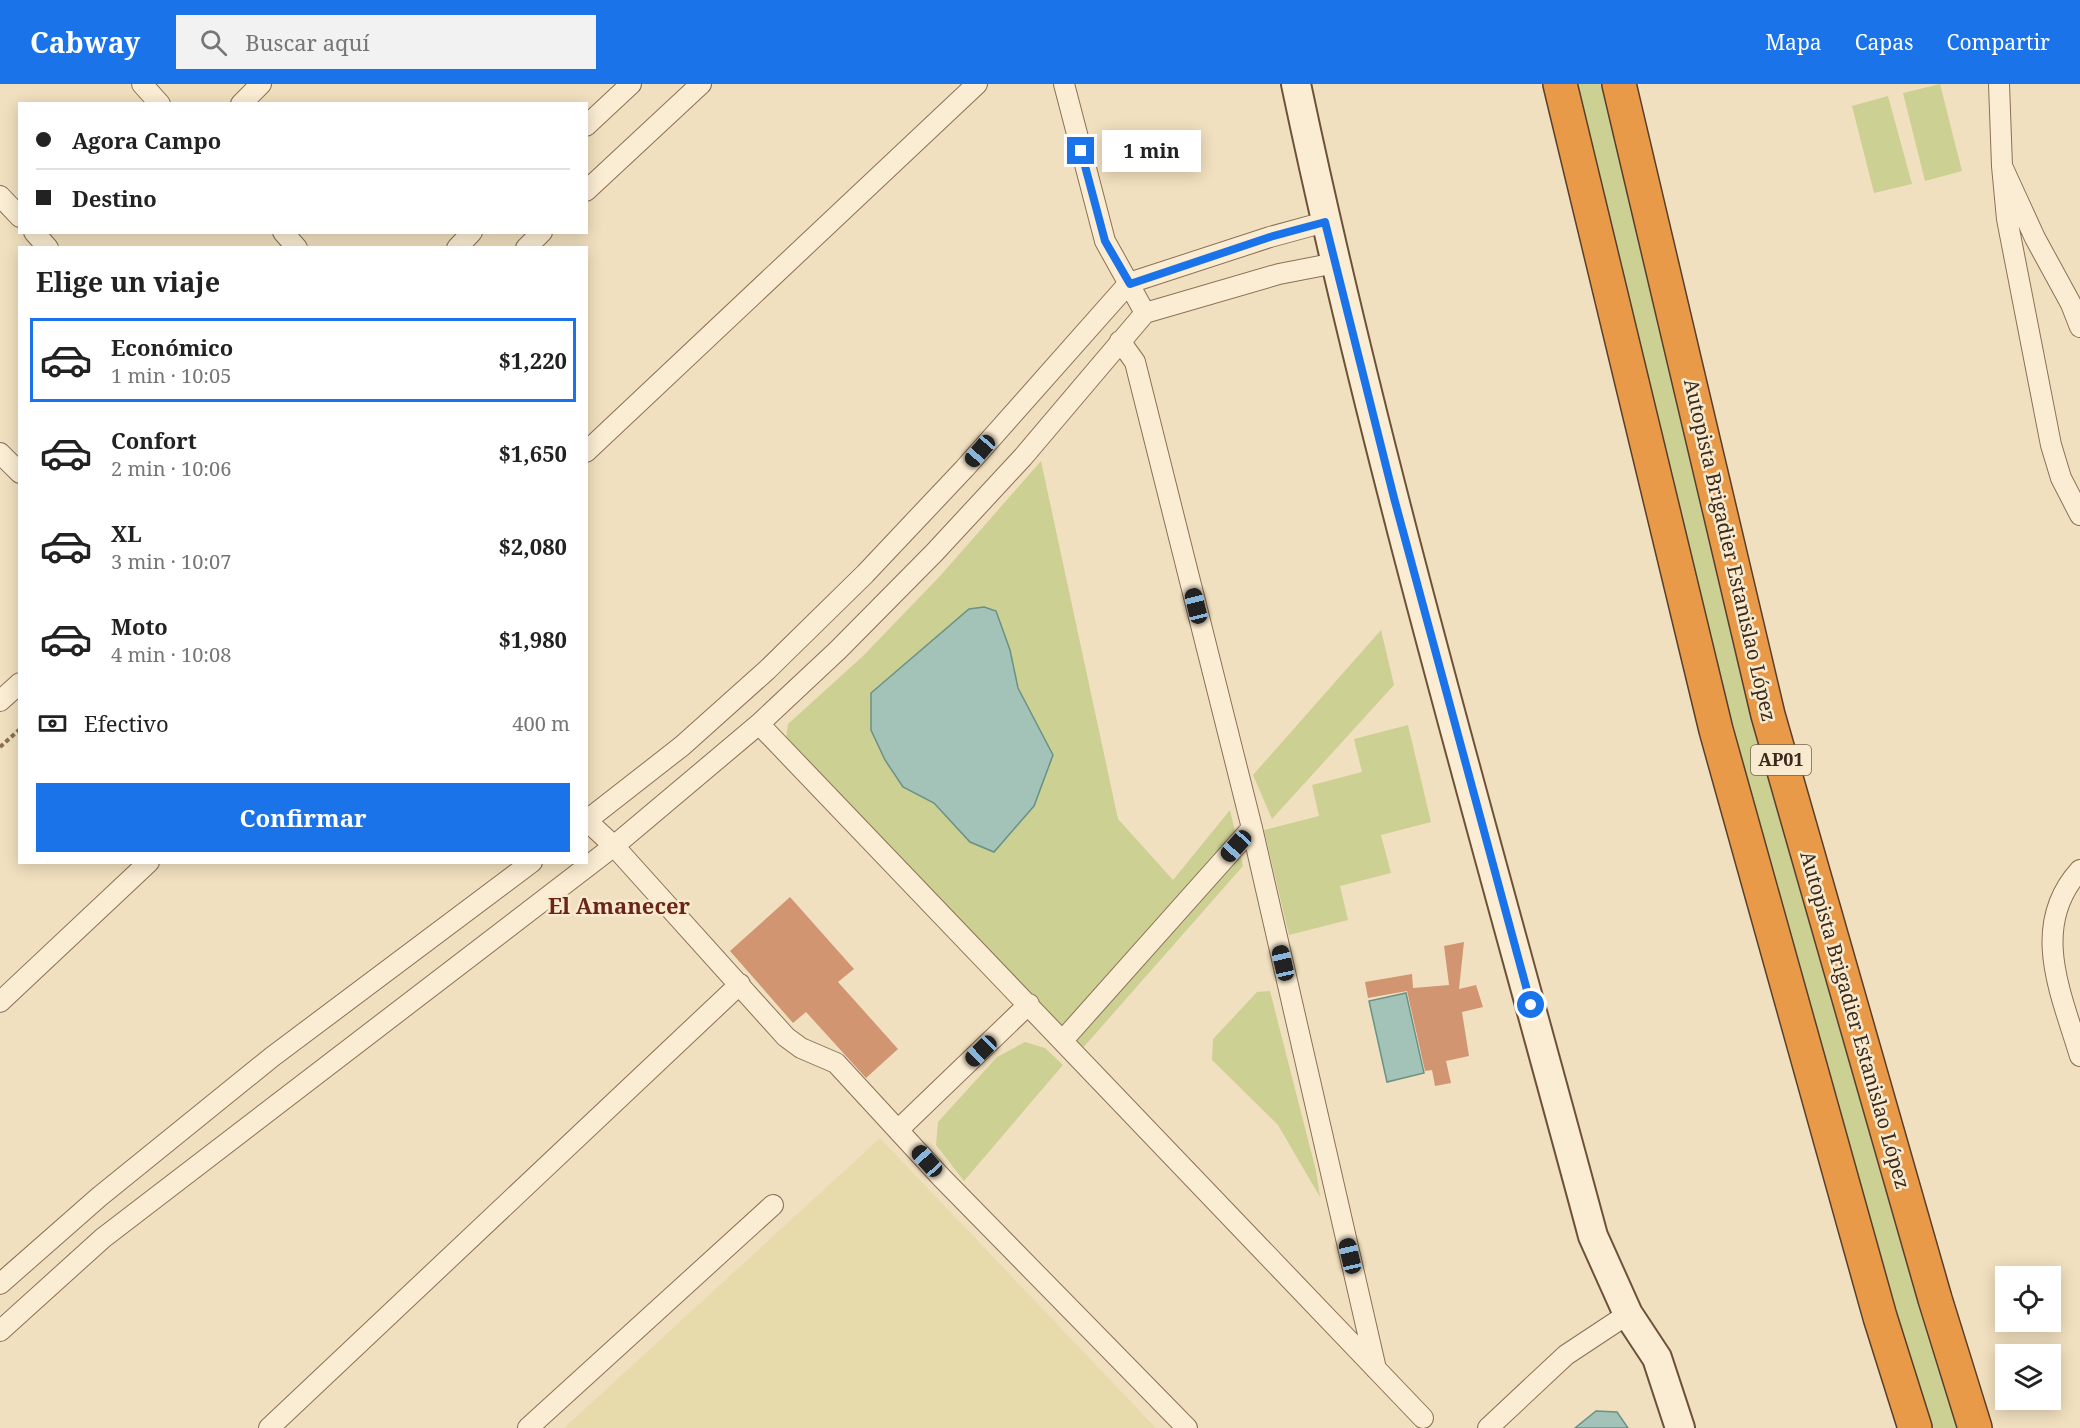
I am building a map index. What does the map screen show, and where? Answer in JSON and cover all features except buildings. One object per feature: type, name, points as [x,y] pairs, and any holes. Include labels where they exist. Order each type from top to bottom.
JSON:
[{"type":"highway","name":"AP01","points":[[1560,84],[1716,730],[1880,1317],[1915,1428]]},
{"type":"highway","name":"Autopista Brigadier Estanislao López","points":[[1619,84],[1768,715],[1935,1299],[1975,1428]]},
{"type":"street","points":[[142,84],[158,102]]},
{"type":"street","points":[[243,102],[261,84]]},
{"type":"street","points":[[588,124],[631,84]]},
{"type":"street","points":[[588,189],[701,84]]},
{"type":"street","points":[[588,450],[977,84]]},
{"type":"street","points":[[1064,84],[1105,241],[1144,313]]},
{"type":"street","points":[[1296,84],[1325,222],[1397,509],[1593,1236],[1628,1314],[1657,1358],[1680,1428]]},
{"type":"street","points":[[1999,84],[2002,166],[2007,219],[2050,446],[2061,478],[2080,515]]},
{"type":"street","points":[[2002,166],[2035,238],[2071,304],[2080,327]]},
{"type":"street","points":[[0,196],[18,215]]},
{"type":"street","points":[[588,820],[682,746],[767,670],[865,574],[965,468],[1130,284],[1270,237],[1325,222]]},
{"type":"street","points":[[36,234],[46,246]]},
{"type":"street","points":[[285,234],[295,246]]},
{"type":"street","points":[[458,246],[470,234]]},
{"type":"street","points":[[528,246],[540,234]]},
{"type":"street","points":[[0,1331],[103,1238],[614,846],[759,724],[838,650],[934,553],[1023,457],[1144,313],[1279,274],[1336,263]]},
{"type":"street","points":[[1120,341],[1135,362],[1252,828],[1376,1369]]},
{"type":"street","points":[[0,453],[18,471]]},
{"type":"street","points":[[0,701],[18,685]]},
{"type":"street","points":[[759,724],[1064,1040],[1423,1418]]},
{"type":"street","points":[[588,822],[614,846],[786,1037],[801,1048],[836,1064],[941,1177],[1187,1428]]},
{"type":"street","points":[[1064,1040],[1252,828]]},
{"type":"street","points":[[0,1002],[147,864]]},
{"type":"street","points":[[0,1284],[99,1197],[272,1057],[529,864]]},
{"type":"street","points":[[2074,876],[2058,902],[2053,918],[2052,949],[2056,975],[2080,1056]]},
{"type":"street","points":[[269,1428],[740,984]]},
{"type":"street","points":[[899,1130],[1029,1004]]},
{"type":"street","points":[[528,1428],[773,1205]]},
{"type":"street","points":[[1488,1428],[1566,1355],[1628,1314]]},
{"type":"path","points":[[0,747],[18,731]]},
{"type":"shaded area","points":[[880,1138],[1156,1428],[564,1428]]},
{"type":"green space","points":[[1560,84],[1619,84],[1768,715],[1975,1428],[1915,1428]]},
{"type":"green space","points":[[1940,84],[1962,171],[1925,181],[1903,93]]},
{"type":"green space","points":[[1888,96],[1912,184],[1874,193],[1852,106]]},
{"type":"green space","points":[[1041,461],[1118,819],[1173,880],[1230,810],[1243,866],[1082,1049],[786,739],[788,724],[863,656],[941,575]]},
{"type":"green space","points":[[1381,630],[1394,685],[1272,819],[1253,775]]},
{"type":"green space","points":[[1408,725],[1431,822],[1381,835],[1391,873],[1340,886],[1348,920],[1289,935],[1264,830],[1319,816],[1312,785],[1362,772],[1354,739]]},
{"type":"green space","points":[[1270,991],[1316,1171],[1320,1197],[1278,1125],[1212,1060],[1213,1039],[1257,992]]},
{"type":"green space","points":[[1025,1042],[1045,1048],[1063,1065],[964,1181],[936,1145],[938,1122],[997,1057]]},
{"type":"water","points":[[984,607],[996,611],[1010,650],[1018,688],[1053,755],[1034,806],[994,852],[970,842],[934,803],[903,787],[885,760],[871,730],[871,693],[969,609]]},
{"type":"water","points":[[1406,993],[1424,1073],[1387,1082],[1369,1001]]},
{"type":"water","points":[[1596,1411],[1617,1412],[1628,1428],[1575,1428]]},
{"type":"district","name":"El Amanecer","points":[[619,906]]},
{"type":"route","points":[[1081,151],[1105,241],[1119,269],[1130,284],[1270,237],[1325,222],[1394,498],[1531,1005]]}]
